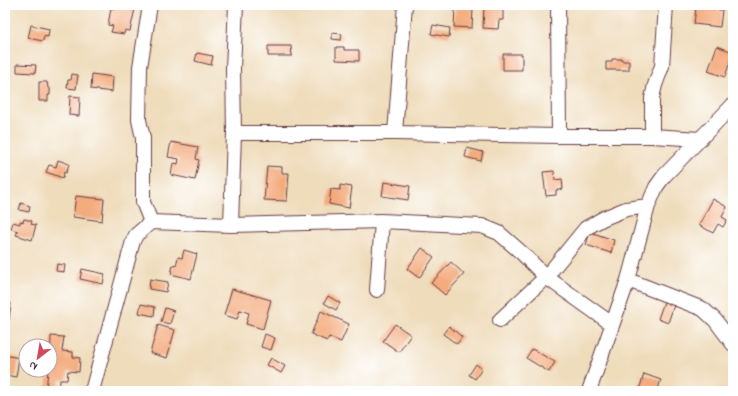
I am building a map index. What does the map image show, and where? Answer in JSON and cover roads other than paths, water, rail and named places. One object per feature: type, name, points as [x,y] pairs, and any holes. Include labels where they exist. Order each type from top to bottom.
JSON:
[{"type":"street","points":[[150,5],[140,67],[139,120],[143,138],[143,202],[151,222]]},
{"type":"street","points":[[231,225],[234,133],[233,68],[236,5]]},
{"type":"street","points":[[395,133],[405,5]]},
{"type":"street","points":[[558,5],[559,136]]},
{"type":"street","points":[[652,136],[652,98],[654,85],[662,66],[666,5]]},
{"type":"street","points":[[589,391],[628,280],[648,206],[656,187],[664,176],[733,105]]},
{"type":"street","points":[[234,133],[652,136],[700,139]]},
{"type":"street","points":[[500,320],[546,277],[586,228],[604,218],[626,209],[648,206]]},
{"type":"street","points":[[92,391],[133,241],[136,235],[151,222],[231,225],[382,221],[482,226],[499,233],[546,277],[612,324]]},
{"type":"street","points":[[377,290],[382,221]]},
{"type":"street","points":[[628,280],[703,309],[715,320],[733,344]]}]
